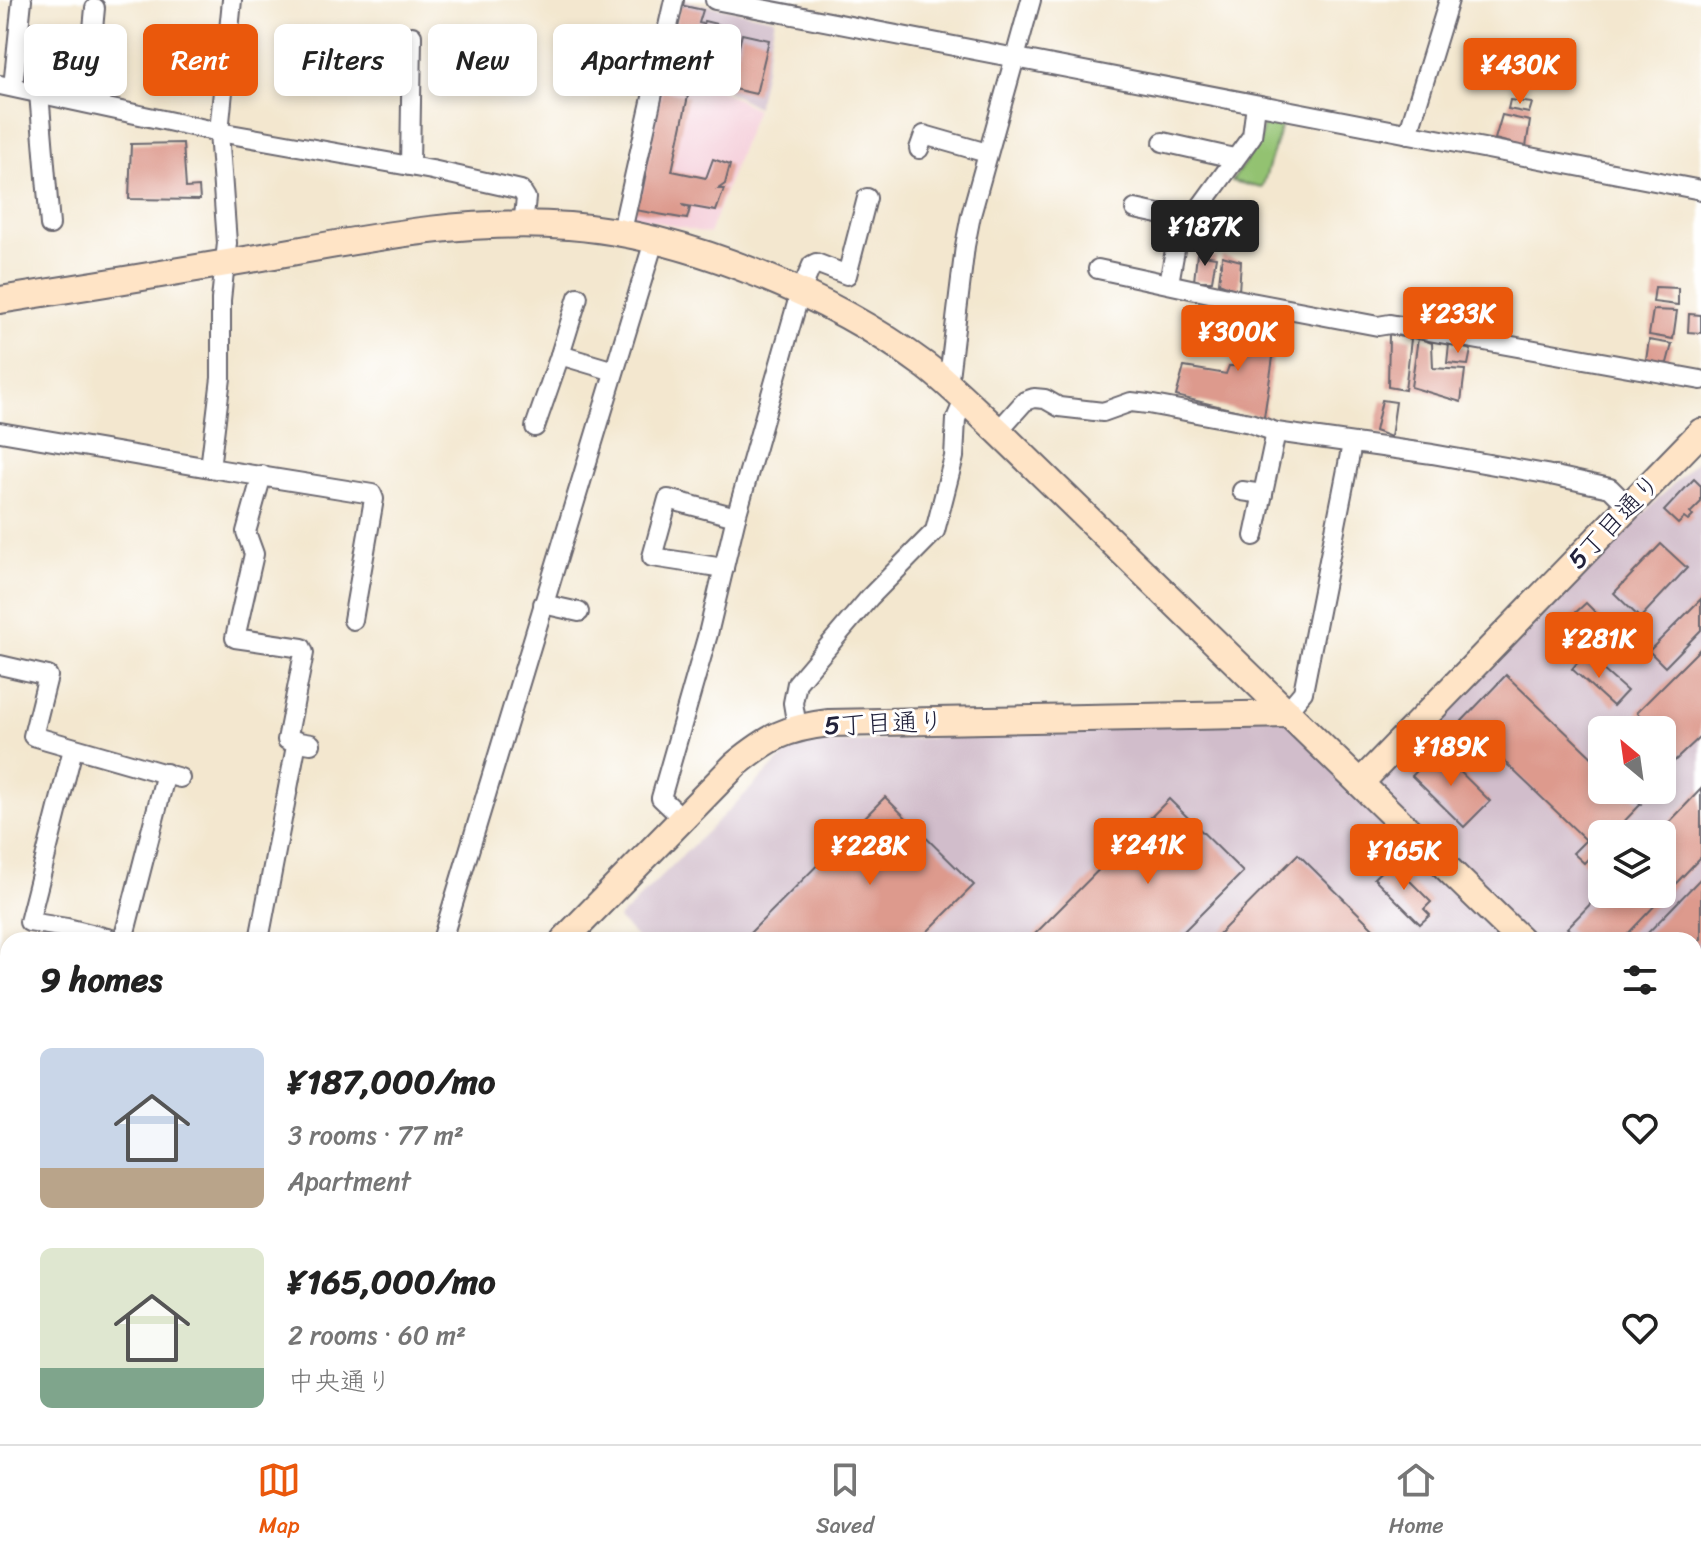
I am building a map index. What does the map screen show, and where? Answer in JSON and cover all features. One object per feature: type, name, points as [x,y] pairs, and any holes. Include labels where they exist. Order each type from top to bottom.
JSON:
[{"type":"street","points":[[7,86],[22,0]]},
{"type":"street","points":[[210,468],[221,378],[223,264],[227,243],[219,132],[232,0]]},
{"type":"street","points":[[621,235],[674,0]]},
{"type":"street","points":[[715,0],[1701,190]]},
{"type":"street","points":[[797,727],[793,703],[797,683],[870,597],[935,531],[954,457],[965,246],[987,153],[1031,0]]},
{"type":"street","points":[[1408,134],[1449,0]]},
{"type":"street","points":[[86,103],[98,16]]},
{"type":"street","points":[[410,166],[417,104],[416,44]]},
{"type":"street","points":[[39,96],[50,225]]},
{"type":"street","points":[[53,96],[219,132],[410,166],[521,190],[526,198],[523,225]]},
{"type":"street","points":[[1169,283],[1177,239],[1252,136],[1256,105]]},
{"type":"street","points":[[919,149],[924,135],[987,153]]},
{"type":"street","points":[[1163,142],[1234,158]]},
{"type":"street","points":[[682,818],[661,798],[800,293],[812,265],[816,263],[847,275],[867,198]]},
{"type":"street","points":[[1135,209],[1187,223]]},
{"type":"street","points":[[0,300],[411,231],[482,225],[571,226],[654,241],[753,271],[861,322],[927,367],[998,431],[1513,932]]},
{"type":"street","points":[[445,932],[536,651],[543,604],[654,241]]},
{"type":"street","points":[[1098,269],[1378,326],[1390,324],[1701,380]]},
{"type":"street","points":[[534,417],[560,355],[571,305]]},
{"type":"street","points":[[560,355],[614,371]]},
{"type":"street","points":[[998,431],[1025,401],[1034,398],[1045,399],[1059,407],[1103,412],[1131,402],[1148,404],[1250,423],[1276,432],[1432,454],[1610,488],[1628,506]]},
{"type":"street","points":[[0,432],[372,494],[374,499],[352,620]]},
{"type":"street","points":[[1254,536],[1276,432]]},
{"type":"street","name":"5丁目通り","points":[[1360,783],[1701,432]]},
{"type":"street","points":[[1288,713],[1303,692],[1352,444]]},
{"type":"street","points":[[261,932],[304,743],[287,740],[304,653],[302,648],[235,638],[254,554],[246,532],[262,475]]},
{"type":"street","points":[[1242,491],[1263,494]]},
{"type":"street","points":[[724,568],[652,557],[668,499],[736,517]]},
{"type":"street","points":[[543,604],[579,612]]},
{"type":"street","points":[[0,665],[48,676],[33,736],[173,776],[125,932]]},
{"type":"street","name":"5丁目通り","points":[[572,932],[735,765],[762,743],[797,727],[845,723],[1288,713]]},
{"type":"street","points":[[58,932],[22,921],[73,749]]},
{"type":"shaded area","points":[[682,0],[775,19],[757,107],[736,96],[741,96],[741,24],[674,24]]},
{"type":"shaded area","points":[[657,96],[731,96],[756,109],[709,234],[631,216]]},
{"type":"shaded area","points":[[1701,456],[1701,932],[631,932],[618,919],[794,746],[1290,714],[1368,790]]},
{"type":"green space","points":[[1265,115],[1284,117],[1262,188],[1232,181],[1260,140]]},
{"type":"building","points":[[680,5],[703,10],[699,23],[703,24],[675,24]]},
{"type":"building","points":[[742,34],[769,40],[756,94],[741,91]]},
{"type":"building","points":[[661,96],[688,96],[672,171],[706,178],[713,159],[730,165],[725,184],[718,189],[724,189],[716,211],[682,205],[690,208],[687,219],[635,210],[639,192],[642,193]]},
{"type":"building","points":[[1510,100],[1532,103],[1529,113],[1508,109]]},
{"type":"building","points":[[1502,115],[1530,121],[1526,147],[1495,139]]},
{"type":"building","points":[[183,143],[186,188],[199,187],[200,200],[129,199],[131,144]]},
{"type":"building","points":[[1197,254],[1216,257],[1212,281],[1194,281]]},
{"type":"building","points":[[1222,256],[1241,261],[1239,291],[1219,283]]},
{"type":"building","points":[[1655,287],[1678,288],[1678,305],[1653,302]]},
{"type":"building","points":[[1653,310],[1677,311],[1673,339],[1649,335]]},
{"type":"building","points":[[1689,314],[1701,315],[1701,333],[1688,332]]},
{"type":"building","points":[[1249,315],[1279,318],[1264,417],[1176,396],[1184,367],[1226,374],[1229,366],[1237,366]]},
{"type":"building","points":[[1389,334],[1411,339],[1405,390],[1388,387]]},
{"type":"building","points":[[1418,338],[1432,343],[1433,368],[1465,370],[1461,402],[1411,387]]},
{"type":"building","points":[[1649,340],[1672,344],[1667,363],[1645,367]]},
{"type":"building","points":[[1449,344],[1471,350],[1468,365],[1447,363]]},
{"type":"building","points":[[1382,400],[1396,402],[1391,437],[1375,431]]},
{"type":"building","points":[[1694,479],[1701,486],[1701,502],[1690,513],[1693,516],[1688,521],[1684,518],[1678,524],[1664,511]]},
{"type":"building","points":[[1661,544],[1687,568],[1640,618],[1614,593]]},
{"type":"building","points":[[1701,599],[1701,630],[1665,667],[1649,651]]},
{"type":"building","points":[[1586,603],[1601,618],[1565,654],[1548,638]]},
{"type":"building","points":[[1701,648],[1701,736],[1676,759],[1676,716],[1640,716],[1637,712]]},
{"type":"building","points":[[1585,654],[1627,691],[1613,706],[1572,669]]},
{"type":"building","points":[[1506,675],[1588,754],[1588,804],[1641,804],[1626,820],[1588,820],[1588,859],[1584,863],[1573,853],[1586,840],[1462,721]]},
{"type":"building","points":[[1438,750],[1490,801],[1464,827],[1412,776]]},
{"type":"building","points":[[1701,789],[1701,857],[1676,883],[1676,820],[1671,820]]},
{"type":"building","points":[[885,797],[974,885],[927,932],[751,932]]},
{"type":"building","points":[[1169,799],[1243,872],[1183,932],[1037,932]]},
{"type":"building","points":[[1298,854],[1377,932],[1221,932]]},
{"type":"building","points":[[1391,862],[1431,902],[1424,909],[1430,915],[1420,924],[1374,878]]},
{"type":"building","points":[[1701,878],[1701,932],[1649,932],[1672,908],[1676,908],[1676,904]]},
{"type":"building","points":[[1588,906],[1652,908],[1630,932],[1571,932],[1567,928]]}]
